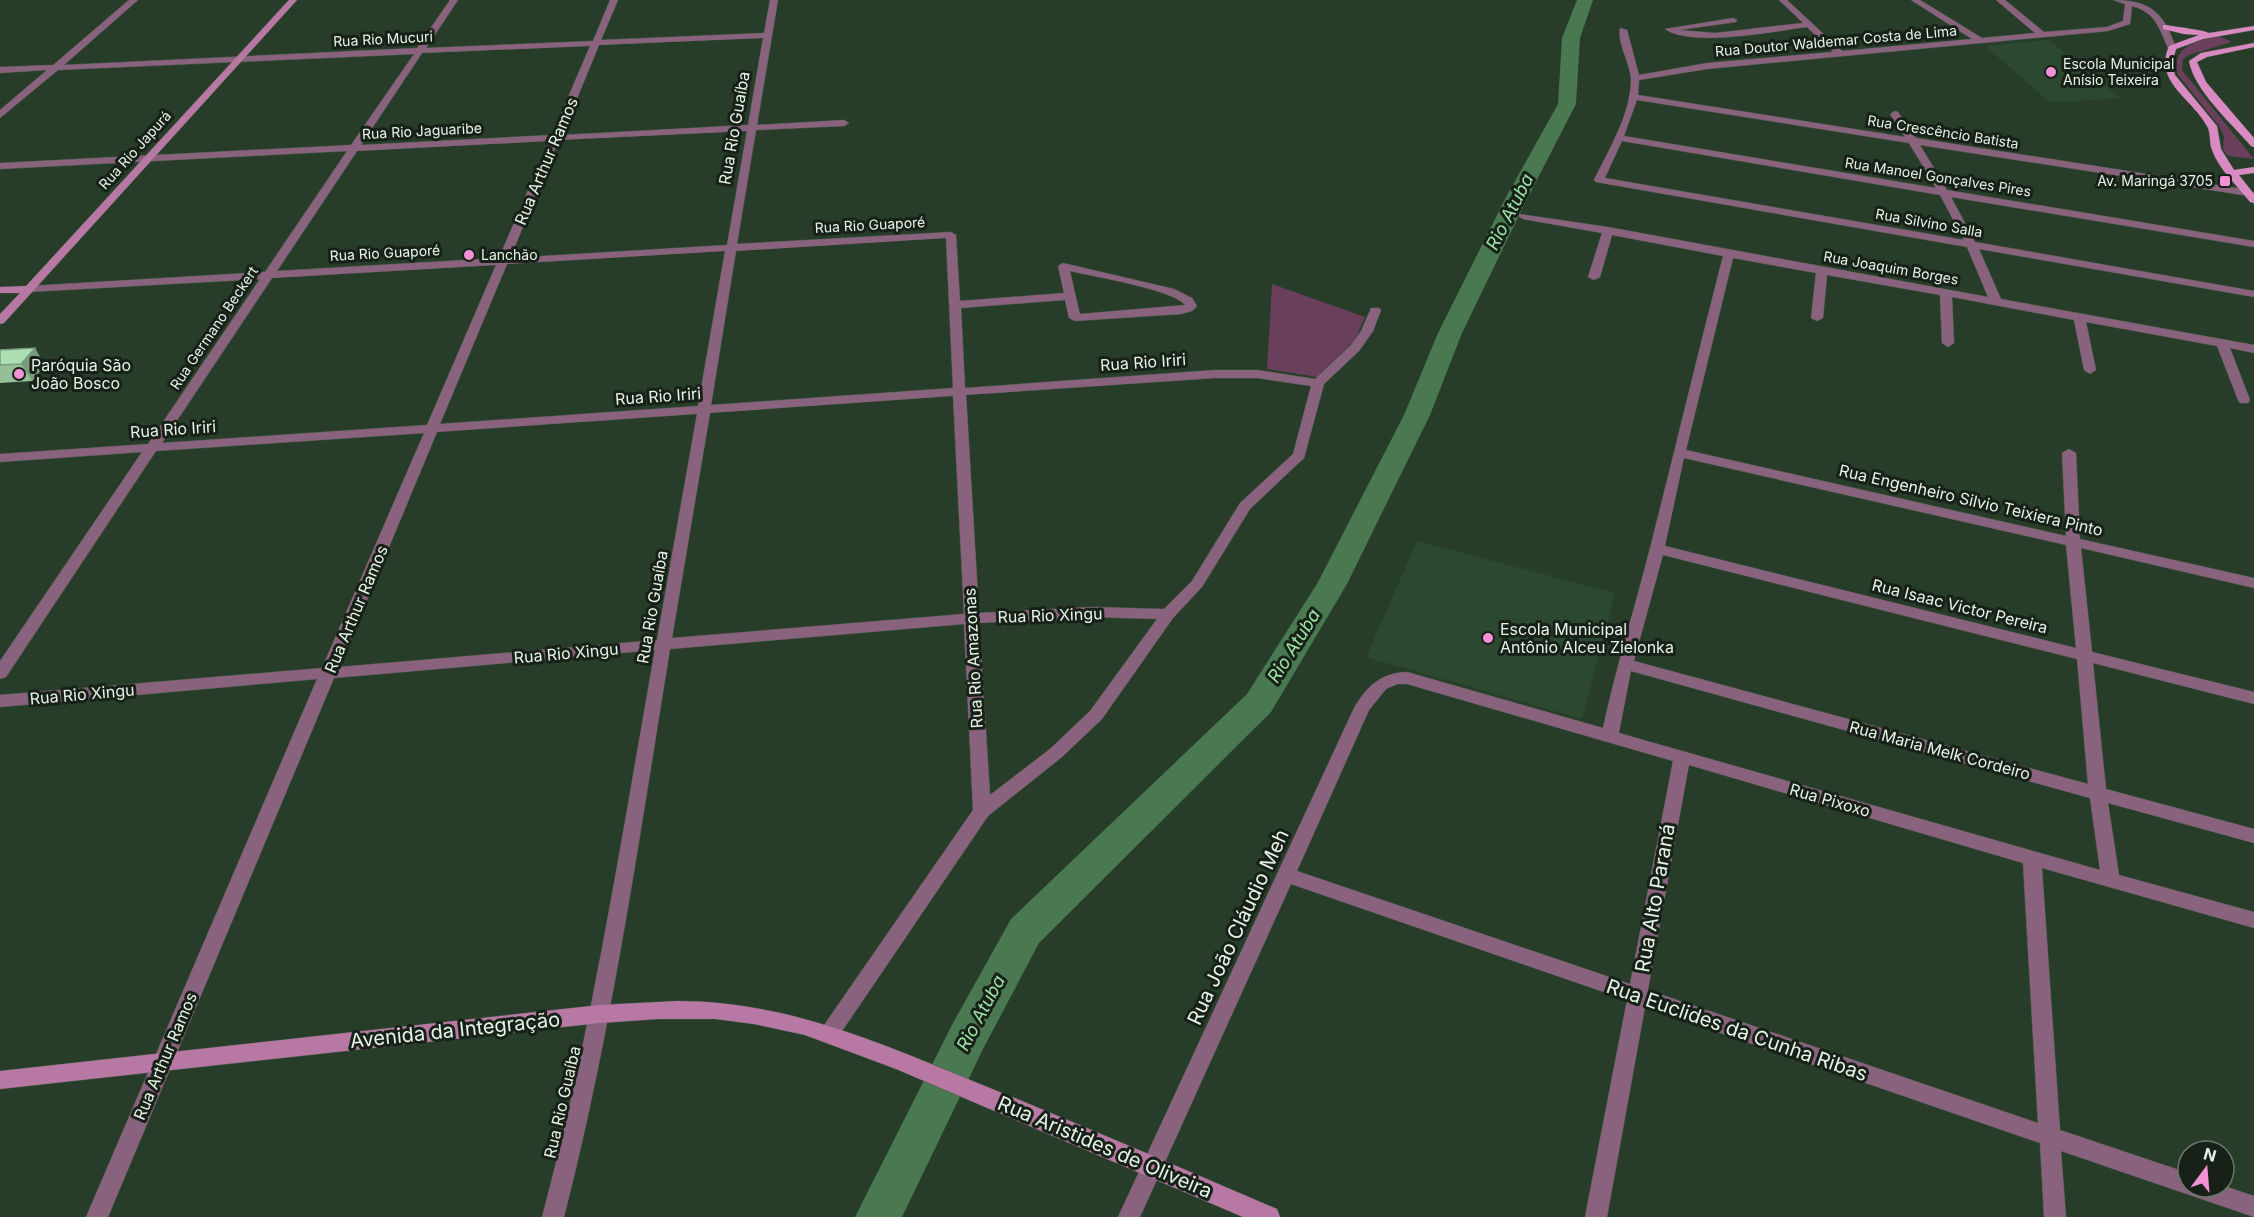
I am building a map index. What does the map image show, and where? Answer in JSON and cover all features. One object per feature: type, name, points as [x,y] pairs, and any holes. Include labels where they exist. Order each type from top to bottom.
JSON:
[{"type":"main road","points":[[2166,27],[2197,33],[2229,32]]},
{"type":"main road","points":[[2251,196],[2215,149],[2217,136],[2212,126],[2171,75],[2168,64],[2172,48],[2201,37],[2254,28]]},
{"type":"main road","points":[[2229,32],[2227,34],[2229,38],[2254,44]]},
{"type":"main road","points":[[2254,44],[2204,55],[2193,61],[2195,71],[2202,82],[2254,144]]},
{"type":"main road","points":[[2234,174],[2254,170]]},
{"type":"street","points":[[0,116],[134,0]]},
{"type":"street","name":"Rua Rio Japurá","points":[[0,321],[293,0]]},
{"type":"street","name":"Rua Germano Beckert","points":[[0,673],[453,0]]},
{"type":"street","name":"Rua Arthur Ramos","points":[[97,1217],[615,0]]},
{"type":"street","name":"Rua Rio Guaíba","points":[[553,1217],[570,1152],[600,1014],[774,0]]},
{"type":"street","points":[[1783,0],[1839,53]]},
{"type":"street","points":[[1915,0],[1982,42]]},
{"type":"street","points":[[2000,0],[2042,35]]},
{"type":"street","points":[[2117,0],[2129,2],[2158,15],[2166,27],[2172,48]]},
{"type":"street","name":"Rua Doutor Waldemar Costa de Lima","points":[[1635,78],[1682,69],[2101,29],[2124,25],[2128,19],[2129,2]]},
{"type":"street","points":[[1726,13],[1749,31]]},
{"type":"street","points":[[1733,20],[1669,29],[1682,34],[1711,37],[1808,25]]},
{"type":"street","points":[[1618,138],[1633,97],[1635,78],[1623,30]]},
{"type":"street","name":"Rua Rio Mucuri","points":[[0,70],[768,35]]},
{"type":"street","name":"Rua Crescêncio Batista","points":[[1633,97],[2251,196]]},
{"type":"street","points":[[1895,114],[1946,192],[1973,246],[1996,302]]},
{"type":"street","name":"Rua Rio Jaguaribe","points":[[0,166],[844,123]]},
{"type":"street","name":"Rua Silvino Salla","points":[[1618,138],[1599,180],[2254,294]]},
{"type":"street","name":"Rua Manoel Gonçalves Pires","points":[[1618,138],[2254,244]]},
{"type":"street","name":"Rua Joaquim Borges","points":[[1523,216],[2254,350]]},
{"type":"street","points":[[1593,277],[1608,230]]},
{"type":"street","name":"Rua Rio Guaporé","points":[[0,290],[951,235]]},
{"type":"street","name":"Rua Rio Amazonas","points":[[951,235],[982,811]]},
{"type":"street","points":[[1610,736],[1625,664],[1657,549],[1690,405],[1729,254]]},
{"type":"street","points":[[1064,266],[1170,291],[1188,300],[1191,306],[1181,311],[1074,318],[1069,296],[1064,266]]},
{"type":"street","points":[[1817,318],[1822,271]]},
{"type":"street","points":[[1946,293],[1948,343]]},
{"type":"street","points":[[954,305],[1069,296]]},
{"type":"street","points":[[829,1034],[982,811],[1056,753],[1096,715],[1168,614],[1197,584],[1245,506],[1299,455],[1317,383],[1355,348],[1367,331],[1374,310]]},
{"type":"street","points":[[2079,318],[2091,370]]},
{"type":"street","points":[[2222,344],[2244,400]]},
{"type":"street","name":"Rua Rio Iriri","points":[[0,458],[1215,374],[1265,375],[1317,383]]},
{"type":"street","name":"Rua Engenheiro Silvio Teixiera Pinto","points":[[1680,453],[2254,583]]},
{"type":"street","points":[[2069,453],[2073,542],[2098,794],[2111,880]]},
{"type":"street","name":"Rua Isaac Victor Pereira","points":[[1657,549],[2254,698]]},
{"type":"street","name":"Rua Rio Xingu","points":[[0,701],[971,618],[1093,612],[1168,614]]},
{"type":"street","name":"Rua Maria Melk Cordeiro","points":[[1625,664],[2254,836]]},
{"type":"street","name":"Rua João Cláudio Meh","points":[[1129,1217],[1362,708],[1378,686],[1390,678],[1407,678]]},
{"type":"street","name":"Rua Pixoxo","points":[[1407,678],[2254,920]]},
{"type":"street","name":"Rua Alto Paraná","points":[[1596,1217],[1682,756]]},
{"type":"street","points":[[2032,858],[2055,1217]]},
{"type":"street","name":"Rua Euclides da Cunha Ribas","points":[[1287,875],[2176,1180]]},
{"type":"street","name":"Avenida da Integração","points":[[0,1080],[600,1014],[685,1009],[719,1010],[756,1015],[829,1034],[904,1062]]},
{"type":"street","name":"Rua Aristides de Oliveira","points":[[904,1062],[1269,1217]]},
{"type":"street","points":[[2231,1199],[2254,1207]]},
{"type":"shaded area","points":[[2219,36],[2232,42],[2189,55],[2183,59],[2182,70],[2254,159],[2228,156],[2223,149],[2224,136],[2219,126],[2178,75],[2178,58],[2187,46]]},
{"type":"shaded area","name":"Escola Municipal Anísio Teixeira","points":[[2049,40],[2120,98],[2051,103],[1985,46]]},
{"type":"shaded area","points":[[1272,284],[1365,317],[1355,340],[1317,377],[1267,369]]},
{"type":"shaded area","name":"Escola Municipal Antônio Alceu Zielonka","points":[[1417,541],[1615,593],[1582,719],[1366,657]]},
{"type":"building","points":[[35,348],[21,364],[0,365],[0,350]]},
{"type":"waterway","name":"Rio Atuba","points":[[878,1217],[968,1036],[1025,931],[1259,703],[1332,584],[1417,415],[1450,333],[1516,199],[1567,104],[1571,38],[1585,0]]},
{"type":"place","name":"Escola Municipal Anísio Teixeira","points":[[2051,72]]},
{"type":"place","name":"Av. Maringá 3705","points":[[2225,181]]},
{"type":"place","name":"Lanchão","points":[[469,255]]},
{"type":"place","name":"Paróquia São João Bosco","points":[[19,374]]},
{"type":"place","name":"Escola Municipal Antônio Alceu Zielonka","points":[[1488,638]]}]
